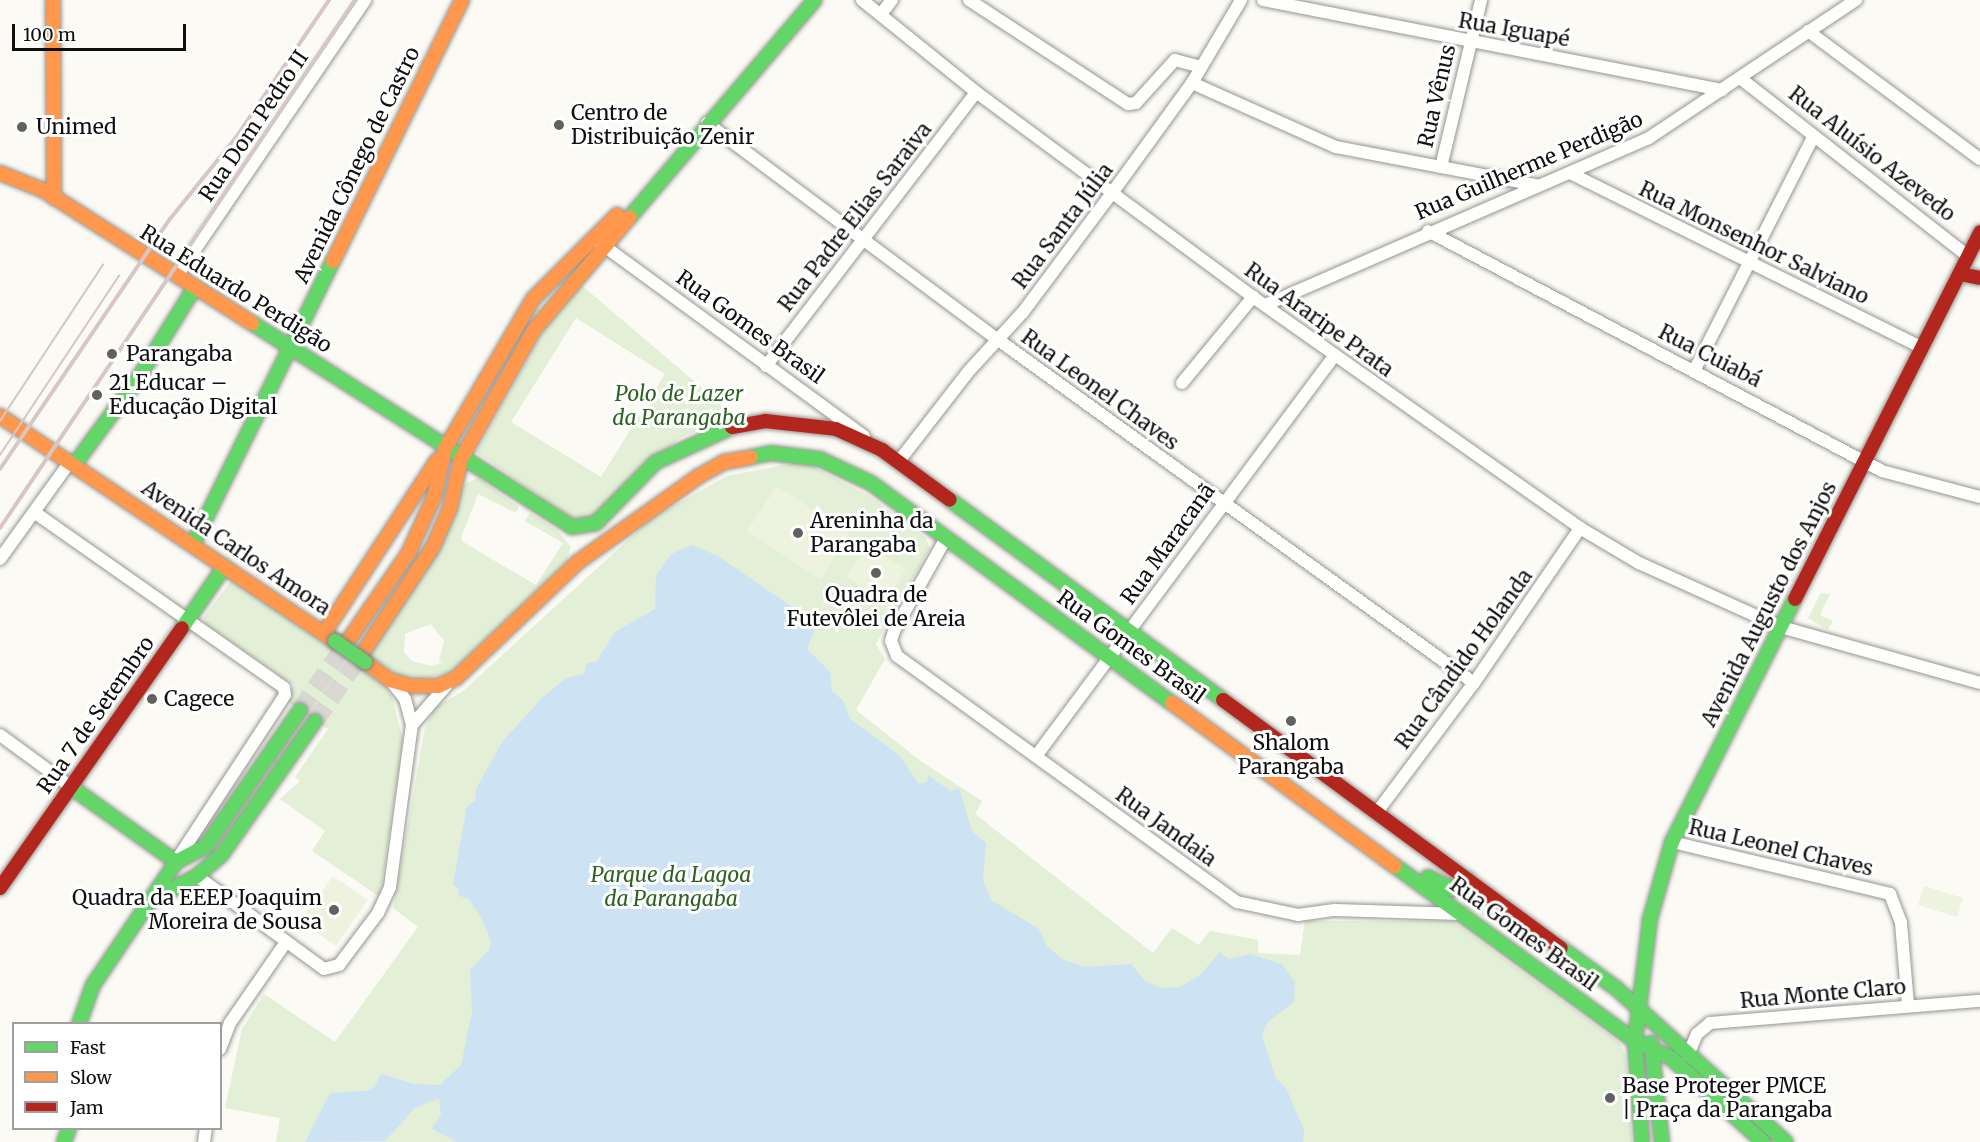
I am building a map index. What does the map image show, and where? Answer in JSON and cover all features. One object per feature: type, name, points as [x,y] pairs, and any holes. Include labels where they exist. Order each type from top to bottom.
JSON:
[{"type":"main road","points":[[53,0],[54,198]]},
{"type":"main road","name":"Avenida Cônego de Castro","points":[[194,542],[462,0]]},
{"type":"main road","points":[[365,655],[433,547],[450,508],[461,459],[534,330],[599,242],[815,0]]},
{"type":"main road","name":"Rua Eduardo Perdigão","points":[[0,173],[54,198],[445,448]]},
{"type":"main road","name":"Avenida Augusto dos Anjos","points":[[1642,1142],[1635,1041],[1650,919],[1672,842],[1960,274],[1974,259],[1980,232]]},
{"type":"main road","points":[[329,637],[533,299],[599,242]]},
{"type":"main road","points":[[1960,274],[1980,278]]},
{"type":"main road","points":[[72,463],[139,377],[195,287]]},
{"type":"main road","name":"Avenida Carlos Amora","points":[[0,416],[194,542],[329,637],[365,655],[390,680],[427,687],[456,678]]},
{"type":"main road","name":"Rua Gomes Brasil","points":[[572,527],[596,523],[656,462],[680,447],[734,426],[765,421],[808,424],[836,429],[882,450],[1468,879],[1639,1010],[1786,1142]]},
{"type":"main road","points":[[445,448],[572,527],[582,550],[578,562]]},
{"type":"main road","points":[[350,638],[420,532],[445,448]]},
{"type":"main road","name":"Rua Gomes Brasil","points":[[456,678],[578,562],[699,476],[724,462],[771,453],[820,459],[847,470],[946,538],[1635,1041],[1671,1058],[1762,1142]]},
{"type":"main road","name":"Rua 7 de Setembro","points":[[0,888],[225,566]]},
{"type":"main road","points":[[79,1022],[93,985],[153,900],[176,862],[206,846],[300,710]]},
{"type":"main road","points":[[153,900],[197,876],[231,843],[315,721]]},
{"type":"main road","points":[[71,787],[176,862]]},
{"type":"main road","points":[[1386,859],[1407,862],[1445,888],[1458,888],[1468,879]]},
{"type":"main road","points":[[1639,1010],[1653,1050],[1662,1142]]},
{"type":"street","name":"Rua Dom Pedro II","points":[[177,276],[365,0]]},
{"type":"street","name":"Rua Araripe Prata","points":[[862,0],[976,92],[1253,297],[1580,528],[1639,563],[1781,627],[1980,683]]},
{"type":"street","points":[[880,14],[892,0]]},
{"type":"street","points":[[969,0],[1128,104],[1136,103],[1175,60],[1201,67]]},
{"type":"street","name":"Rua Santa Júlia","points":[[899,461],[997,339],[1023,312],[1112,193],[1192,83],[1241,0]]},
{"type":"street","name":"Rua Iguapé","points":[[1263,0],[1722,90]]},
{"type":"street","name":"Rua Vênus","points":[[1441,167],[1469,42],[1481,0]]},
{"type":"street","name":"Rua Guilherme Perdigão","points":[[1265,305],[1428,231],[1649,138],[1856,0]]},
{"type":"street","points":[[1808,31],[1980,159]]},
{"type":"street","name":"Rua Aluísio Azevedo","points":[[1740,78],[1974,259]]},
{"type":"street","points":[[1192,83],[1309,138],[1535,185]]},
{"type":"street","name":"Rua Padre Elias Saraiva","points":[[766,366],[976,92]]},
{"type":"street","name":"Rua Leonel Chaves","points":[[706,123],[997,339],[1474,683]]},
{"type":"street","points":[[1695,369],[1814,137]]},
{"type":"street","name":"Rua Monsenhor Salviano","points":[[1570,173],[1922,348]]},
{"type":"street","name":"Rua Cuiabá","points":[[1428,231],[1695,369],[1882,471],[1980,497]]},
{"type":"street","name":"Rua Gomes Brasil","points":[[599,242],[882,450]]},
{"type":"street","points":[[1182,382],[1253,297]]},
{"type":"street","name":"Rua Maracanã","points":[[1036,756],[1223,501],[1334,356]]},
{"type":"street","points":[[0,559],[72,463]]},
{"type":"street","points":[[34,512],[284,688],[285,695],[176,862]]},
{"type":"street","name":"Rua Cândido Holanda","points":[[1377,812],[1474,683],[1580,528]]},
{"type":"street","name":"Rua Jandaia","points":[[946,538],[894,631],[892,649],[1036,756],[1237,902],[1298,915],[1335,910],[1462,914]]},
{"type":"street","points":[[412,725],[429,700],[456,678]]},
{"type":"street","points":[[197,876],[324,969],[339,965],[388,893],[412,725],[405,699],[390,680]]},
{"type":"street","points":[[0,735],[71,787]]},
{"type":"street","name":"Rua Leonel Chaves","points":[[1672,842],[1881,891],[1896,901],[1901,923],[1908,1005]]},
{"type":"street","points":[[222,1044],[230,1023],[286,942]]},
{"type":"street","name":"Rua Monte Claro","points":[[1688,1056],[1697,1034],[1710,1023],[1908,1005],[1980,1001]]},
{"type":"green space","name":"Polo de Lazer da Parangaba","points":[[580,284],[735,416],[681,437],[593,517],[570,517],[476,452],[547,325]],"holes":[[[576,318],[665,374],[601,477],[511,422]]]},
{"type":"green space","name":"Parque da Lagoa da Parangaba","points":[[794,463],[808,464],[869,496],[926,538],[930,549],[876,644],[885,659],[856,710],[922,762],[982,801],[975,814],[1153,953],[1172,928],[1199,945],[1210,931],[1258,940],[1258,953],[1300,955],[1305,921],[1452,921],[1620,1043],[1626,1056],[1632,1142],[276,1142],[280,1118],[225,1108],[242,1029],[264,994],[335,1042],[418,927],[393,908],[425,728],[435,707],[462,692],[652,518],[727,476]]},
{"type":"green space","points":[[478,478],[519,507],[516,513],[478,494],[461,538],[463,542],[536,585],[563,543],[525,521],[530,513],[557,530],[571,547],[567,561],[451,672],[419,680],[397,674],[371,656],[464,484]],"holes":[[[431,624],[444,641],[439,661],[443,662],[432,666],[412,661],[404,652],[405,634]]]},
{"type":"green space","name":"Areninha da Parangaba","points":[[777,486],[850,534],[820,579],[747,531]]},
{"type":"green space","name":"Quadra de Futevôlei de Areia","points":[[868,545],[906,569],[885,602],[846,577]]},
{"type":"green space","points":[[232,580],[385,686],[392,696],[403,741],[380,897],[312,851],[325,831],[280,799],[300,781],[295,777],[328,729],[286,701],[294,685],[206,624],[203,618]]},
{"type":"green space","points":[[1821,593],[1830,594],[1820,615],[1833,621],[1828,630],[1808,618]]},
{"type":"green space","name":"Quadra da EEEP Joaquim Moreira de Sousa","points":[[333,876],[368,900],[336,946],[300,921]]},
{"type":"green space","points":[[1924,886],[1963,898],[1957,917],[1918,905]]},
{"type":"green space","points":[[1472,891],[1586,974],[1569,974],[1498,922],[1466,908],[1463,902]]},
{"type":"water","name":"Parque da Lagoa da Parangaba","points":[[692,545],[718,556],[817,624],[807,649],[830,672],[832,692],[843,700],[850,719],[899,755],[919,784],[927,782],[928,775],[951,791],[959,788],[972,831],[986,843],[983,880],[991,900],[1039,929],[1047,946],[1062,959],[1084,967],[1131,964],[1145,981],[1161,988],[1180,987],[1200,975],[1220,952],[1228,959],[1250,954],[1282,964],[1295,983],[1294,1002],[1268,1022],[1262,1035],[1275,1077],[1286,1088],[1304,1130],[1303,1142],[457,1142],[432,1129],[441,1114],[439,1098],[415,1108],[385,1141],[305,1142],[330,1093],[366,1091],[375,1087],[381,1074],[414,1084],[440,1085],[461,1065],[472,1012],[470,970],[489,950],[491,941],[481,917],[469,899],[457,895],[459,889],[453,884],[467,806],[475,801],[476,789],[502,742],[542,698],[566,678],[584,674],[586,663],[596,662],[615,632],[655,609],[656,576],[671,554]]},
{"type":"tunnel","points":[[300,710],[350,638]]},
{"type":"tunnel","points":[[315,721],[366,648]]},
{"type":"tram line","points":[[0,421],[103,265]]},
{"type":"tram line","points":[[0,455],[119,276]]},
{"type":"railway","points":[[0,469],[170,219],[237,136],[329,0]]},
{"type":"railway","points":[[0,528],[355,0]]},
{"type":"traffic: fast","points":[[630,217],[815,0]]},
{"type":"traffic: fast","points":[[194,542],[333,261]]},
{"type":"traffic: fast","points":[[74,465],[139,377],[195,287]]},
{"type":"traffic: fast","points":[[252,323],[572,527],[596,523],[656,462],[732,427]]},
{"type":"traffic: fast","points":[[751,457],[771,453],[820,459],[871,483],[1172,703]]},
{"type":"traffic: fast","points":[[950,500],[1223,700]]},
{"type":"traffic: fast","points":[[182,628],[225,566]]},
{"type":"traffic: fast","points":[[1642,1142],[1635,1041],[1650,919],[1672,842],[1795,599]]},
{"type":"traffic: fast","points":[[335,641],[365,662]]},
{"type":"traffic: fast","points":[[80,1022],[93,985],[176,862],[206,846],[300,710]]},
{"type":"traffic: fast","points":[[154,899],[197,876],[222,854],[315,721]]},
{"type":"traffic: fast","points":[[71,787],[176,862]]},
{"type":"traffic: fast","points":[[1395,866],[1635,1041],[1671,1058],[1763,1142]]},
{"type":"traffic: fast","points":[[1428,877],[1452,889],[1468,879]]},
{"type":"traffic: fast","points":[[1561,948],[1617,989],[1786,1142]]},
{"type":"traffic: fast","points":[[1651,1043],[1662,1142]]},
{"type":"traffic: fast","points":[[64,1142],[68,1130]]},
{"type":"traffic: slow","points":[[53,0],[54,198]]},
{"type":"traffic: slow","points":[[333,261],[462,0]]},
{"type":"traffic: slow","points":[[0,173],[43,190],[252,323]]},
{"type":"traffic: slow","points":[[350,638],[408,554],[434,497],[445,449],[533,299],[617,215]]},
{"type":"traffic: slow","points":[[366,648],[433,547],[450,508],[461,459],[534,330],[630,217]]},
{"type":"traffic: slow","points":[[0,416],[335,641]]},
{"type":"traffic: slow","points":[[365,662],[390,680],[411,686],[438,686],[456,678],[578,562],[699,476],[724,462],[751,457]]},
{"type":"traffic: slow","points":[[324,633],[437,460]]},
{"type":"traffic: slow","points":[[1172,703],[1395,866]]},
{"type":"traffic: jam","points":[[1795,599],[1980,232]]},
{"type":"traffic: jam","points":[[1960,274],[1980,278]]},
{"type":"traffic: jam","points":[[732,427],[765,421],[836,429],[882,450],[950,500]]},
{"type":"traffic: jam","points":[[0,888],[182,628]]},
{"type":"traffic: jam","points":[[1223,700],[1561,948]]},
{"type":"place","name":"Centro de Distribuição Zenir","points":[[559,125]]},
{"type":"place","name":"Unimed","points":[[22,127]]},
{"type":"place","name":"Parangaba","points":[[112,354]]},
{"type":"place","name":"21 Educar – Educação Digital","points":[[97,395]]},
{"type":"place","name":"Areninha da Parangaba","points":[[798,533]]},
{"type":"place","name":"Quadra de Futevôlei de Areia","points":[[876,573]]},
{"type":"place","name":"Cagece","points":[[152,699]]},
{"type":"place","name":"Shalom Parangaba","points":[[1291,721]]},
{"type":"place","name":"Quadra da EEEP Joaquim Moreira de Sousa","points":[[334,910]]},
{"type":"place","name":"Base Proteger PMCE | Praça da Parangaba","points":[[1610,1098]]}]
